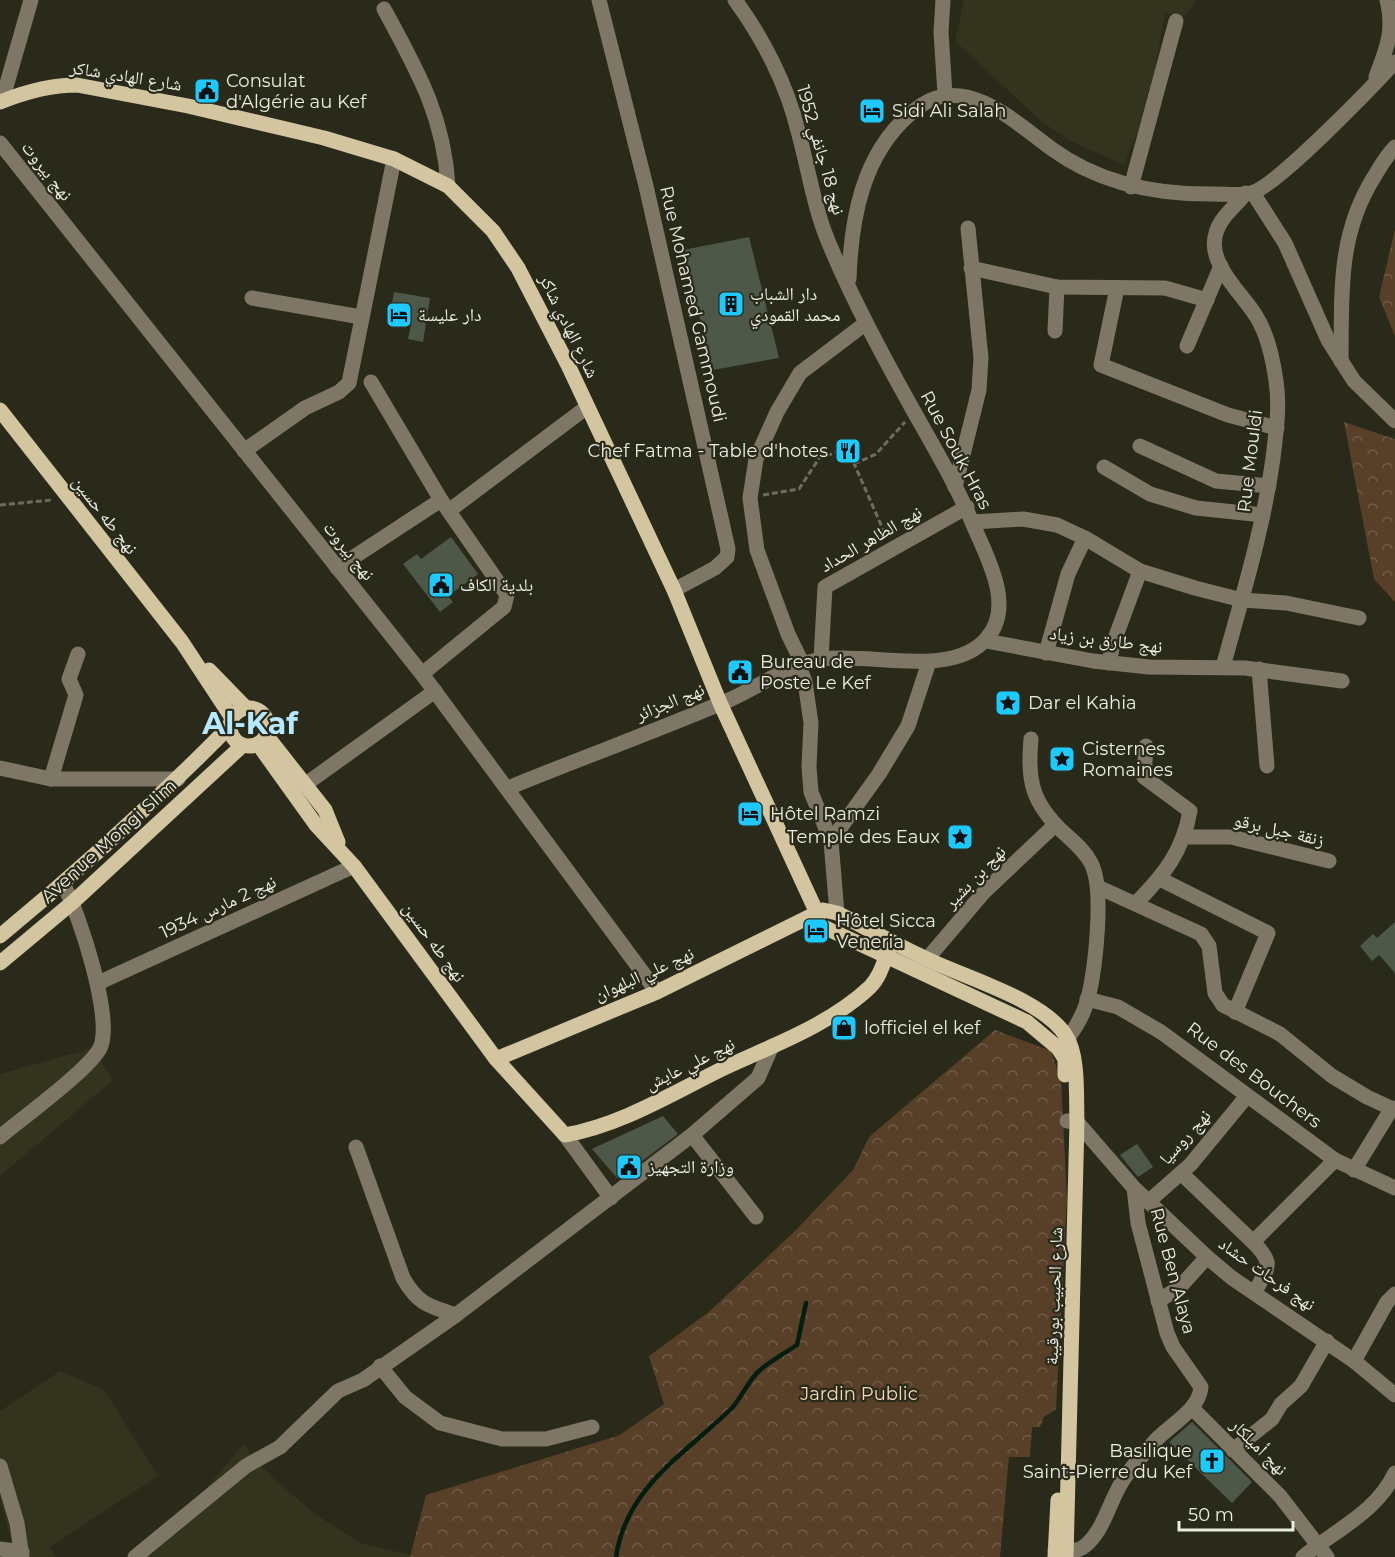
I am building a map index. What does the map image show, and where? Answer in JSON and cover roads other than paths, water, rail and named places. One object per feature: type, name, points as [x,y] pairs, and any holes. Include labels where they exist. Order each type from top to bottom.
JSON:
[{"type":"main road","name":"شارع الهادي شاكر","points":[[1,102],[42,88],[77,85],[188,106],[324,138],[394,159],[448,186],[493,231],[519,268],[674,590],[720,703],[814,918]]},
{"type":"main road","name":"نهج طه حسين","points":[[0,411],[67,499],[182,642],[246,708]]},
{"type":"main road","name":"نهج طه حسين","points":[[182,642],[231,722]]},
{"type":"main road","points":[[246,708],[262,712],[268,727],[256,741],[236,740],[231,722],[246,708]]},
{"type":"main road","name":"Avenue Mongi Slim","points":[[0,936],[63,884],[178,779],[231,722]]},
{"type":"main road","name":"نهج طه حسين","points":[[256,741],[306,784],[325,810],[340,848]]},
{"type":"main road","name":"نهج طه حسين","points":[[256,741],[316,825],[340,848],[354,866],[496,1059]]},
{"type":"main road","name":"Avenue Mongi Slim","points":[[0,963],[256,741]]},
{"type":"main road","points":[[814,918],[837,913],[888,949],[927,959],[1043,1012],[1057,1023],[1063,1043]]},
{"type":"main road","points":[[814,918],[888,949],[1063,1043]]},
{"type":"main road","name":"نهج علي البلهوان","points":[[496,1059],[657,992],[814,918]]},
{"type":"main road","name":"نهج علي عايش","points":[[565,1135],[603,1126],[772,1046],[854,1001],[875,980],[888,949]]},
{"type":"main road","name":"شارع الحبيب بورقيبة","points":[[1061,1554],[1072,1122],[1063,1043]]},
{"type":"main road","points":[[496,1059],[565,1135]]},
{"type":"street","points":[[1,102],[31,0]]},
{"type":"street","name":"Rue Mohamed Gammoudi","points":[[599,0],[646,186],[728,549],[727,557],[715,568],[674,590]]},
{"type":"street","name":"نهج 18 جانفي 1952","points":[[735,0],[777,70],[798,127],[819,216],[832,251],[848,282]]},
{"type":"street","points":[[943,0],[941,32],[945,94]]},
{"type":"street","points":[[1373,86],[1391,37],[1392,19],[1387,0]]},
{"type":"street","points":[[384,9],[411,60],[441,130],[448,186]]},
{"type":"street","points":[[1131,187],[1176,21]]},
{"type":"street","points":[[848,282],[854,217],[866,178],[880,148],[897,125],[922,103],[945,94],[969,97],[999,111],[1064,156],[1094,173],[1131,187],[1191,194],[1250,193],[1281,173],[1373,86],[1395,62]]},
{"type":"street","name":"نهج بيروت","points":[[0,143],[422,674],[657,992]]},
{"type":"street","points":[[1341,361],[1343,264],[1350,231],[1363,195],[1395,147]]},
{"type":"street","points":[[244,451],[305,408],[339,392],[349,383],[394,159]]},
{"type":"street","points":[[1250,193],[1285,243],[1328,340],[1341,361],[1354,381],[1375,405],[1395,421]]},
{"type":"street","name":"Rue Mouldi","points":[[1223,667],[1263,515],[1277,428],[1276,382],[1270,347],[1257,317],[1221,266],[1214,249],[1217,228],[1250,193]]},
{"type":"street","points":[[955,487],[979,390],[981,358],[968,228]]},
{"type":"street","points":[[1187,346],[1221,266]]},
{"type":"street","points":[[971,268],[1057,287],[1165,288],[1207,300]]},
{"type":"street","name":"Rue Souk Hras","points":[[848,282],[866,323],[967,507],[973,522],[998,589],[997,618],[986,641]]},
{"type":"street","points":[[1055,331],[1057,287]]},
{"type":"street","points":[[1117,288],[1101,365],[1228,415],[1277,428]]},
{"type":"street","points":[[252,298],[361,317]]},
{"type":"street","points":[[837,913],[831,841],[811,792],[809,767],[811,723],[805,682],[801,665],[757,550],[750,498],[756,459],[777,412],[800,374],[866,323]]},
{"type":"street","points":[[371,382],[446,505],[504,588],[507,602],[504,607],[422,674]]},
{"type":"street","points":[[337,568],[446,505],[586,407]]},
{"type":"street","points":[[1140,446],[1216,481],[1269,486]]},
{"type":"street","points":[[1104,467],[1150,494],[1196,508],[1263,515]]},
{"type":"street","name":"نهج الطاهر الحداد","points":[[821,659],[825,587],[967,507]]},
{"type":"street","points":[[973,522],[1023,519],[1057,525],[1085,538],[1140,572],[1242,600],[1286,603],[1359,618]]},
{"type":"street","points":[[1046,653],[1068,574],[1085,538]]},
{"type":"street","points":[[1109,663],[1113,644],[1140,572]]},
{"type":"street","name":"نهج الجزائر","points":[[508,788],[720,703],[801,665],[821,659],[850,657],[929,662],[961,655],[986,641]]},
{"type":"street","name":"نهج طارق بن زياد","points":[[986,641],[1109,663],[1149,667],[1259,669],[1342,681]]},
{"type":"street","points":[[51,779],[76,695],[69,680],[78,654]]},
{"type":"street","points":[[831,841],[879,774],[908,726],[929,662]]},
{"type":"street","points":[[1259,669],[1267,766]]},
{"type":"street","points":[[306,784],[435,691]]},
{"type":"street","points":[[1031,739],[1031,787],[1036,799],[1055,825],[1082,850],[1092,864],[1098,887],[1098,910],[1088,999],[1063,1043]]},
{"type":"street","points":[[1136,903],[1160,879],[1185,837],[1190,811],[1144,777],[1146,746]]},
{"type":"street","points":[[0,768],[51,779],[178,779]]},
{"type":"street","name":"نهج بن بشير","points":[[927,959],[985,891],[1055,825]]},
{"type":"street","name":"زنقة جبل برقو","points":[[1185,837],[1231,837],[1329,861]]},
{"type":"street","name":"نهج 2 مارس 1934","points":[[98,983],[354,866]]},
{"type":"street","points":[[1160,879],[1268,933],[1235,1012]]},
{"type":"street","points":[[0,1137],[90,1062],[101,1048],[103,1040],[98,983],[73,902],[63,884]]},
{"type":"street","points":[[1098,887],[1206,938],[1215,993],[1224,1005],[1280,1034],[1332,1076],[1367,1097],[1394,1109],[1354,1170]]},
{"type":"street","name":"Rue des Bouchers","points":[[1088,999],[1118,1007],[1154,1027],[1335,1160],[1395,1188]]},
{"type":"street","points":[[135,1557],[246,1466],[260,1456],[280,1447],[338,1391],[363,1380],[456,1315],[692,1136],[758,1078],[772,1046]]},
{"type":"street","name":"نهج روسيا","points":[[1148,1202],[1198,1156],[1247,1096]]},
{"type":"street","name":"نهج فرحات حشاد","points":[[1072,1122],[1148,1202],[1208,1257],[1327,1341],[1395,1395]]},
{"type":"street","points":[[565,1135],[611,1198]]},
{"type":"street","points":[[692,1136],[756,1217]]},
{"type":"street","points":[[356,1147],[403,1278],[413,1296],[425,1304],[456,1315]]},
{"type":"street","points":[[1253,1242],[1335,1160]]},
{"type":"street","points":[[1181,1173],[1269,1260],[1269,1266],[1255,1292]]},
{"type":"street","name":"Rue Ben Alaya","points":[[1134,1188],[1138,1223],[1158,1301],[1173,1347],[1201,1387],[1200,1394],[1191,1408]]},
{"type":"street","points":[[1158,1301],[1179,1288],[1208,1257]]},
{"type":"street","points":[[1354,1361],[1387,1302],[1395,1294]]},
{"type":"street","points":[[1233,1450],[1272,1419],[1281,1404],[1301,1386],[1327,1341]]},
{"type":"street","points":[[380,1366],[405,1397],[440,1423],[502,1439],[546,1439],[592,1427]]},
{"type":"street","points":[[1061,1554],[1080,1549],[1092,1540],[1125,1477],[1159,1437],[1191,1408]]},
{"type":"street","name":"نهج أميلكار","points":[[1191,1408],[1280,1496],[1322,1551]]},
{"type":"street","points":[[0,1466],[13,1505],[22,1555],[0,1549]]},
{"type":"street","points":[[1303,1557],[1322,1551],[1366,1512],[1390,1483],[1395,1473]]},
{"type":"waterway","points":[[616,1557],[622,1532],[645,1491],[677,1457],[732,1408],[759,1371],[797,1345],[806,1303]]},
{"type":"place","name":"Consulat d'Algérie au Kef","points":[[207,91]]},
{"type":"place","name":"Sidi Ali Salah","points":[[872,111]]},
{"type":"place","name":"دار الشباب محمد القمودي","points":[[731,304]]},
{"type":"place","name":"دار عليسة","points":[[399,315]]},
{"type":"place","name":"Chef Fatma - Table d'hotes","points":[[848,451]]},
{"type":"place","name":"بلدية الكاف","points":[[441,585]]},
{"type":"place","name":"Bureau de Poste Le Kef","points":[[740,672]]},
{"type":"place","name":"Dar el Kahia","points":[[1008,703]]},
{"type":"place","name":"Cisternes Romaines","points":[[1062,759]]},
{"type":"place","name":"Hôtel Ramzi","points":[[750,814]]},
{"type":"place","name":"Temple des Eaux","points":[[960,837]]},
{"type":"place","name":"Hôtel Sicca Veneria","points":[[816,931]]},
{"type":"place","name":"lofficiel el kef","points":[[844,1028]]},
{"type":"place","name":"وزارة التجهيز","points":[[629,1167]]},
{"type":"place","name":"Basilique Saint-Pierre du Kef","points":[[1212,1461]]},
{"type":"district","name":"Al-Kaf","points":[[250,724]]},
{"type":"park label","name":"Jardin Public","points":[[859,1394]]}]
